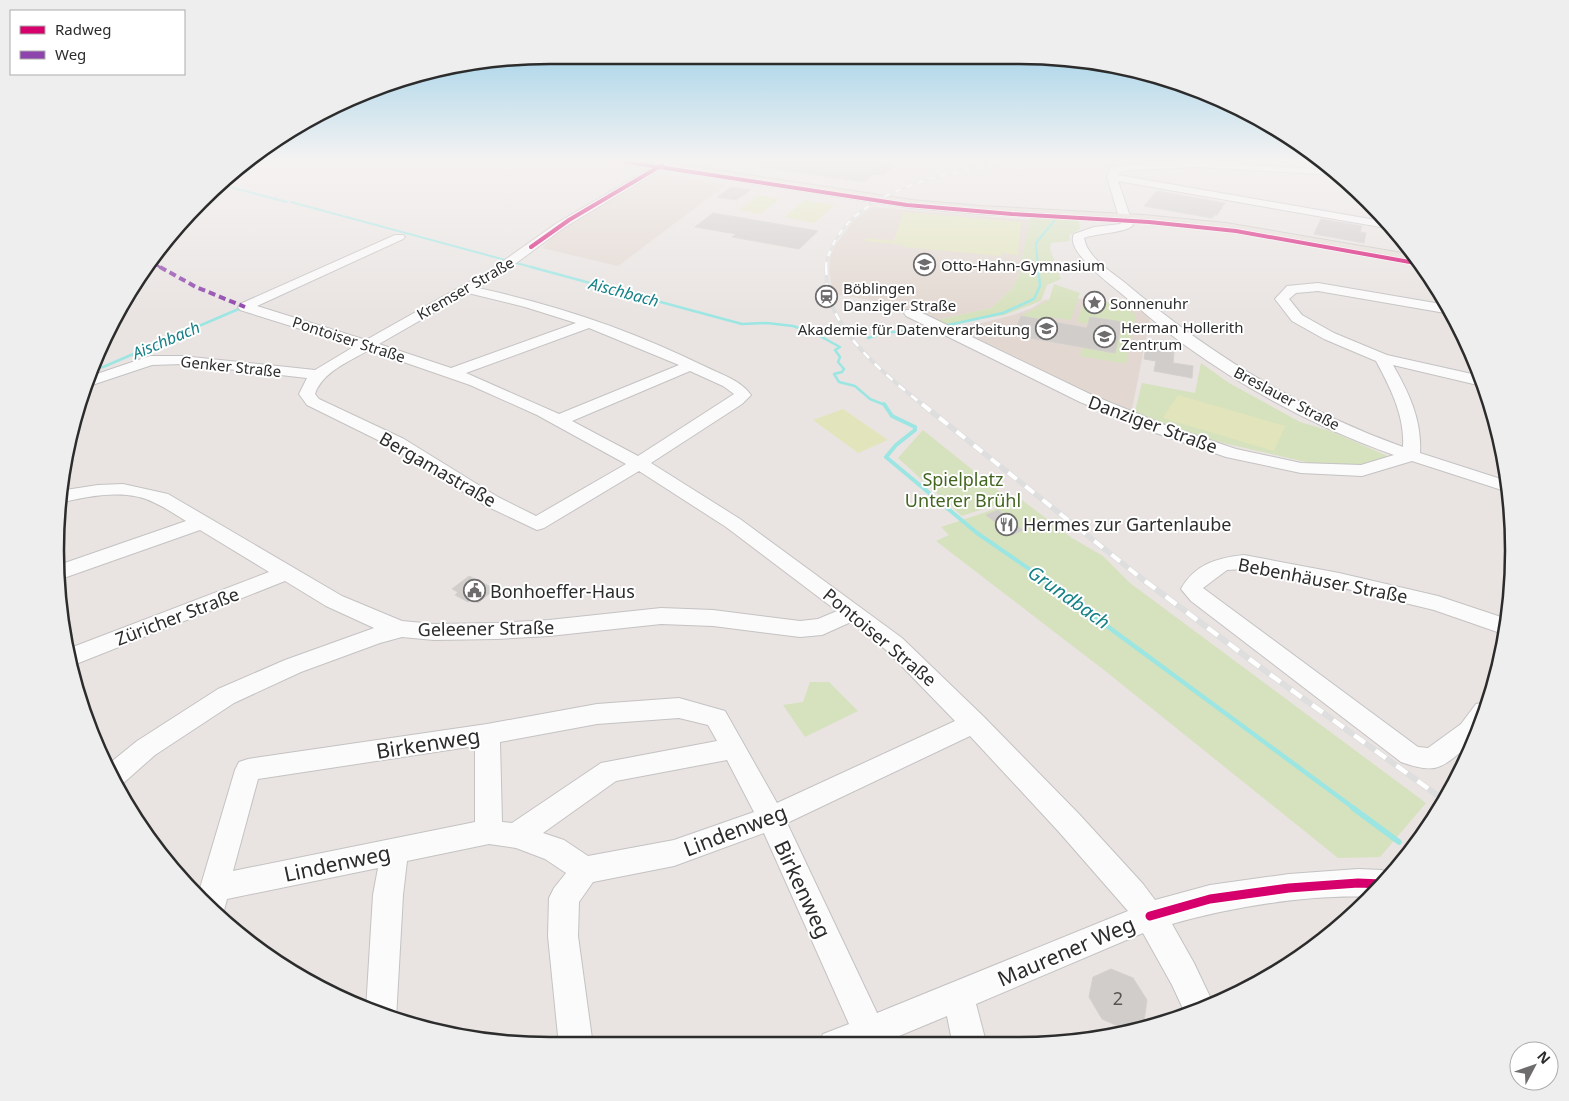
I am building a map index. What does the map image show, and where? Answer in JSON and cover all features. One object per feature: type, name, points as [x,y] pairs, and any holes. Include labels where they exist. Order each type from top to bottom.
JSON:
[{"type":"main road","points":[[1023,212],[1124,218],[1243,229],[1406,256]]},
{"type":"street","name":"Kremser Straße","points":[[367,345],[511,262],[561,225],[583,212]]},
{"type":"street","points":[[1122,212],[1124,218]]},
{"type":"street","points":[[1313,212],[1379,224]]},
{"type":"street","name":"Breslauer Straße","points":[[1124,218],[1127,223],[1123,227],[1087,232],[1078,236],[1077,239],[1093,262],[1142,306],[1176,333],[1249,381],[1326,422],[1411,456],[1501,485]]},
{"type":"street","name":"Pontoiser Straße","points":[[399,237],[245,307],[452,373],[508,396],[559,420],[639,464],[733,523],[853,612],[900,650],[974,723],[1133,894],[1150,916],[1183,974],[1196,1003]]},
{"type":"street","points":[[1441,309],[1308,286],[1292,289],[1282,299],[1298,318],[1329,336],[1382,358],[1474,379]]},
{"type":"street","points":[[467,289],[517,301],[625,336],[691,365],[739,390],[743,395],[639,464]]},
{"type":"street","name":"Danziger Straße","points":[[910,313],[1046,381],[1121,415],[1221,449],[1258,459],[1320,470],[1375,468],[1411,456]]},
{"type":"street","points":[[452,373],[588,323]]},
{"type":"street","points":[[318,375],[367,345]]},
{"type":"street","points":[[1382,358],[1406,402],[1413,443],[1411,456]]},
{"type":"street","name":"Genker Straße","points":[[95,380],[150,361],[182,360],[318,375]]},
{"type":"street","points":[[559,420],[691,365]]},
{"type":"street","name":"Bergamastraße","points":[[318,375],[308,389],[307,394],[312,402],[398,443],[491,501],[537,524],[639,464]]},
{"type":"street","name":"Geleener Straße","points":[[67,494],[95,490],[139,491],[161,498],[334,601],[390,626],[402,629],[434,632],[497,631],[548,628],[661,616],[712,618],[800,629],[822,627],[853,612]]},
{"type":"street","points":[[65,570],[202,522]]},
{"type":"street","name":"Bebenhäuser Straße","points":[[1468,737],[1433,759],[1423,759],[1410,755],[1198,596],[1192,589],[1196,581],[1222,564],[1244,562],[1339,580],[1438,604],[1499,625]]},
{"type":"street","name":"Züricher Straße","points":[[75,655],[286,573]]},
{"type":"street","points":[[117,772],[146,748],[226,696],[293,666],[375,636],[402,629]]},
{"type":"street","name":"Birkenweg","points":[[212,899],[248,770],[487,734],[598,714],[679,708],[716,718],[734,748],[771,818],[869,1032]]},
{"type":"street","name":"Lindenweg","points":[[212,899],[394,851],[489,832],[516,836],[554,849],[585,870],[674,853],[771,818],[974,723]]},
{"type":"street","points":[[487,734],[489,832]]},
{"type":"street","points":[[516,836],[610,771],[734,748]]},
{"type":"street","points":[[382,1007],[388,895],[394,851]]},
{"type":"street","points":[[575,1037],[563,936],[564,898],[585,870]]},
{"type":"street","name":"Maurener Weg","points":[[857,1037],[1150,916],[1210,899],[1289,888],[1373,884]]},
{"type":"street","points":[[958,996],[968,1037]]},
{"type":"shaded area","points":[[589,212],[689,212],[618,266],[542,248],[555,235]]},
{"type":"shaded area","name":"Otto-Hahn-Gymnasium","points":[[865,212],[937,212],[1030,220],[1019,274],[1012,289],[991,308],[933,321],[895,304],[833,294],[829,270],[830,259],[834,247],[854,220]]},
{"type":"shaded area","points":[[1072,298],[1104,301],[1151,314],[1130,419],[947,332],[1013,315],[1032,308],[1044,300]]},
{"type":"green space","points":[[790,212],[826,212],[814,223],[784,217]]},
{"type":"green space","points":[[903,212],[1021,222],[1019,255],[1001,253],[1001,256],[904,247],[904,245],[865,241],[866,238],[894,241]]},
{"type":"green space","points":[[1030,218],[1079,220],[1080,229],[1069,235],[1070,241],[1051,243],[1050,249],[1061,279],[1047,285],[1041,301],[1004,315],[948,325],[933,321],[991,308],[1012,289],[1019,274]]},
{"type":"green space","points":[[1054,284],[1080,293],[1071,320],[1048,317],[1046,321],[1021,316],[1049,300]]},
{"type":"green space","points":[[1085,298],[1126,306],[1136,315],[1126,364],[1080,356],[1082,347],[1114,353],[1122,322],[1088,324],[1077,322]]},
{"type":"green space","points":[[1201,363],[1229,383],[1300,422],[1330,431],[1390,457],[1373,464],[1319,465],[1189,435],[1134,415],[1142,383],[1195,393]]},
{"type":"green space","points":[[1178,395],[1285,426],[1274,451],[1163,418]]},
{"type":"green space","points":[[843,409],[888,440],[858,453],[813,420]]},
{"type":"green space","name":"Spielplatz Unterer Brühl","points":[[923,430],[1010,500],[962,516],[898,458]]},
{"type":"green space","points":[[1022,500],[1072,538],[1103,556],[1130,583],[1426,803],[1380,857],[1338,858],[1104,670],[936,541],[949,535],[941,527]]},
{"type":"green space","points":[[810,682],[829,682],[858,711],[805,737],[783,705],[803,702]]},
{"type":"building","points":[[1180,212],[1219,212],[1212,218]]},
{"type":"building","points":[[713,213],[818,231],[799,249],[732,237],[736,234],[695,227]]},
{"type":"building","points":[[1321,219],[1362,226],[1360,232],[1366,233],[1364,243],[1314,234]]},
{"type":"building","name":"Herman Hollerith Zentrum","points":[[1021,316],[1087,328],[1090,317],[1122,322],[1115,353],[1013,335]]},
{"type":"building","points":[[1146,347],[1174,352],[1173,363],[1193,366],[1192,378],[1154,371],[1156,361],[1144,359]]},
{"type":"building","name":"Hermes zur Gartenlaube","points":[[998,510],[1023,530],[1012,535],[986,515]]},
{"type":"building","name":"Bonhoeffer-Haus","points":[[469,576],[495,589],[478,603],[472,599],[468,602],[455,595],[458,592],[452,589]]},
{"type":"building","points":[[1111,969],[1133,978],[1147,1000],[1144,1021],[1119,1027],[1102,1019],[1089,997],[1093,977]]},
{"type":"waterway","name":"Aischbach","points":[[329,212],[535,268]]},
{"type":"waterway","name":"Aischbach","points":[[1038,268],[1036,243],[1054,221]]},
{"type":"waterway","name":"Aischbach","points":[[531,267],[742,324],[767,323],[793,326],[818,335],[840,347],[835,350],[840,357],[838,362],[844,369],[842,372],[834,374],[839,382],[855,386],[870,399],[885,405]]},
{"type":"waterway","name":"Aischbach","points":[[944,326],[1003,313],[1034,299],[1040,286],[1038,267]]},
{"type":"waterway","name":"Aischbach","points":[[100,368],[241,308]]},
{"type":"waterway","name":"Aischbach","points":[[868,338],[883,333],[935,328]]},
{"type":"waterway","name":"Grundbach","points":[[885,405],[892,416],[915,427],[915,430],[896,445],[886,457],[977,533],[1048,582]]},
{"type":"waterway","name":"Grundbach","points":[[1046,581],[1355,809]]},
{"type":"waterway","name":"Grundbach","points":[[1353,808],[1399,842]]},
{"type":"railway","points":[[826,268],[832,247],[846,226],[861,212]]},
{"type":"railway","points":[[826,268],[829,298],[845,329],[868,358],[923,405]]},
{"type":"railway","points":[[922,404],[1146,582]]},
{"type":"railway","points":[[1145,581],[1268,673],[1439,796]]},
{"type":"marked path","points":[[157,265],[196,287],[245,307]]},
{"type":"cycle path","points":[[531,247],[582,212]]},
{"type":"cycle path","points":[[993,212],[1149,222],[1236,231],[1411,262]]},
{"type":"cycle path","points":[[1150,916],[1210,899],[1289,888],[1373,884]]},
{"type":"place","name":"Otto-Hahn-Gymnasium","points":[[925,265]]},
{"type":"place","name":"Böblingen Danziger Straße","points":[[827,297]]},
{"type":"place","name":"Sonnenuhr","points":[[1094,303]]},
{"type":"place","name":"Akademie für Datenverarbeitung","points":[[1046,329]]},
{"type":"place","name":"Herman Hollerith Zentrum","points":[[1105,336]]},
{"type":"place","name":"Hermes zur Gartenlaube","points":[[1007,524]]},
{"type":"place","name":"Bonhoeffer-Haus","points":[[474,591]]}]
